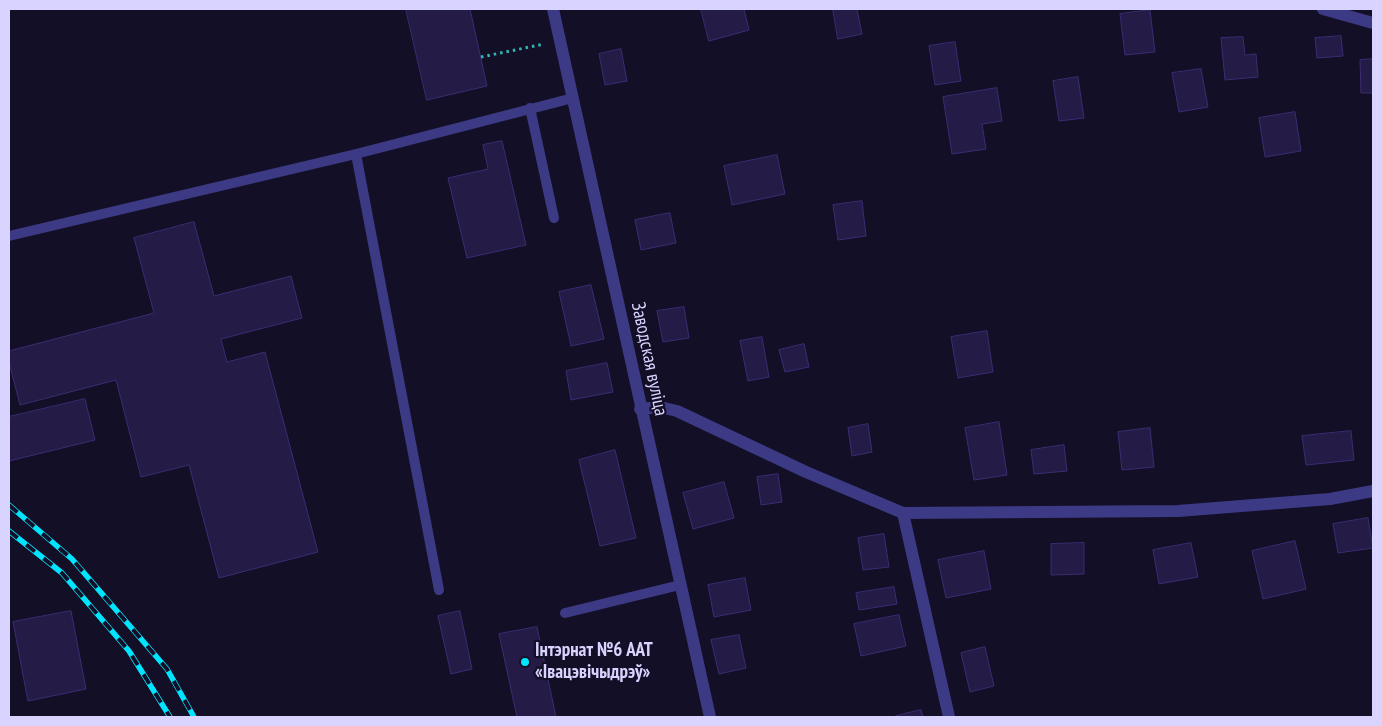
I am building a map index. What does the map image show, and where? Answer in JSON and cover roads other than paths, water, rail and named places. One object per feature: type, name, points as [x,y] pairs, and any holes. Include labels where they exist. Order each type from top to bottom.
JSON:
[{"type":"street","name":"Заводская вуліца","points":[[554,9],[640,409],[710,717]]},
{"type":"street","points":[[1323,9],[1373,23]]},
{"type":"street","points":[[640,409],[660,408],[676,411],[806,472],[903,514],[1178,511],[1330,499],[1373,491]]},
{"type":"street","points":[[903,514],[949,717]]},
{"type":"lane","points":[[9,236],[356,154],[573,98]]},
{"type":"lane","points":[[530,108],[554,218]]},
{"type":"lane","points":[[356,154],[440,590]]},
{"type":"lane","points":[[564,614],[680,585]]},
{"type":"railway","points":[[9,505],[72,559],[167,669],[194,717]]},
{"type":"railway","points":[[9,531],[62,573],[129,651],[170,717]]},
{"type":"place","name":"Інтэрнат №6 ААТ «Івацэвічыдрэў»","points":[[525,662]]}]
